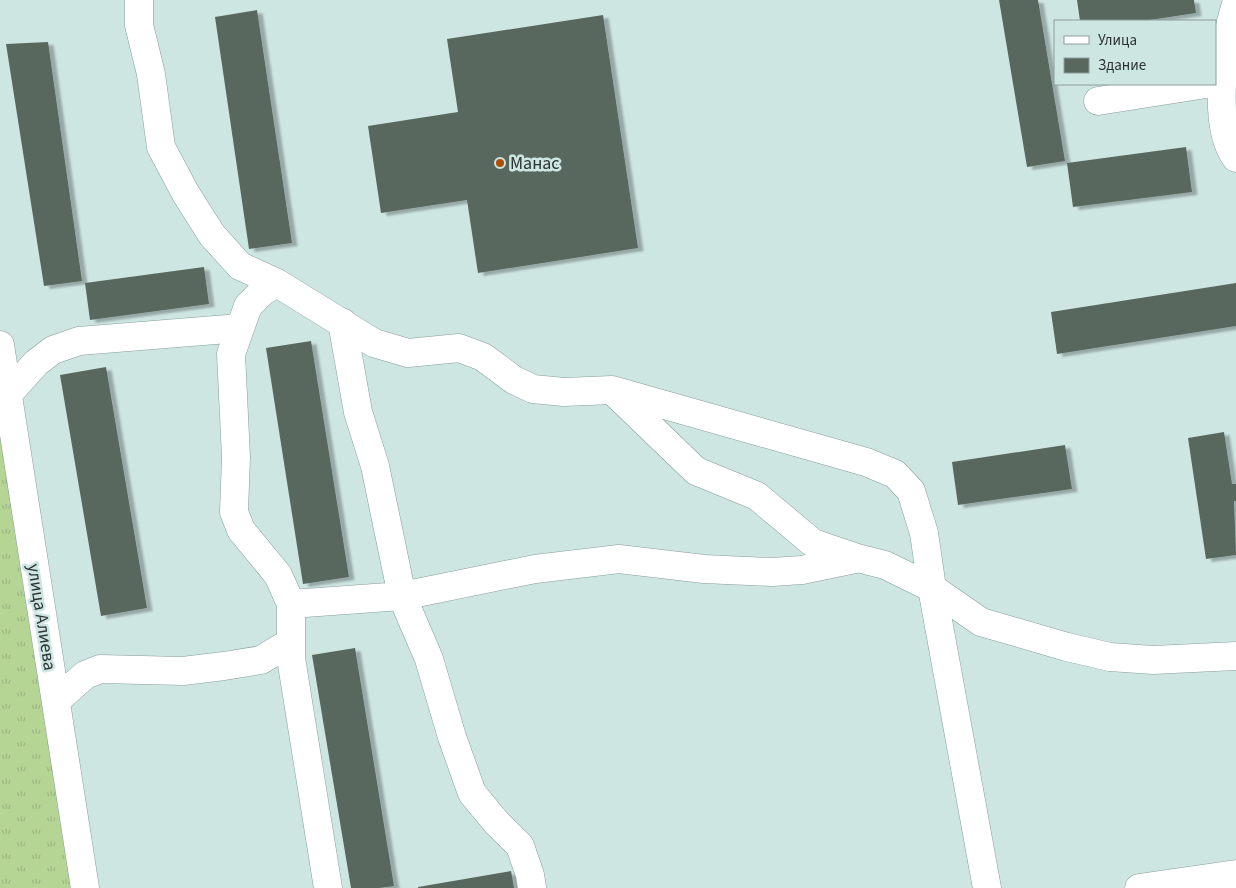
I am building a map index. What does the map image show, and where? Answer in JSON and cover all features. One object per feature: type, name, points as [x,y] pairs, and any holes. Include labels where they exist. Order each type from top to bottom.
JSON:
[{"type":"street","points":[[139,0],[139,25],[151,74],[161,147],[186,194],[212,234],[240,266],[277,283],[374,343],[408,353],[459,348],[483,357],[514,380],[534,389],[564,392],[612,390],[866,462],[895,474],[911,491],[924,533],[932,588],[987,888]]},
{"type":"street","points":[[1216,79],[1224,55],[1236,4]]},
{"type":"street","points":[[1098,101],[1197,85]]},
{"type":"street","points":[[1216,85],[1226,131],[1236,158]]},
{"type":"street","points":[[277,283],[263,290],[248,306],[231,354],[236,457],[234,512],[246,536],[278,575],[291,604],[293,668],[328,888]]},
{"type":"street","points":[[342,322],[358,412],[375,466],[402,596],[430,659],[452,737],[472,793],[496,822],[520,846],[530,875],[532,888]]},
{"type":"street","points":[[8,394],[36,363],[53,350],[79,341],[240,328]]},
{"type":"street","name":"улица Алиева","points":[[0,345],[85,888]]},
{"type":"street","points":[[612,390],[696,471],[757,496],[813,543],[857,558],[885,564],[932,588],[980,622],[1067,647],[1110,657],[1153,660],[1236,656]]},
{"type":"street","points":[[291,604],[402,596],[536,568],[619,559],[704,569],[772,572],[802,570],[857,558]]},
{"type":"street","points":[[56,701],[85,675],[100,669],[183,671],[224,666],[261,660],[291,642]]},
{"type":"street","points":[[1139,888],[1236,874]]},
{"type":"green space","points":[[0,413],[81,888],[0,888]]},
{"type":"building","points":[[999,0],[1038,0],[1065,161],[1027,167]]},
{"type":"building","points":[[1077,0],[1194,0],[1196,13],[1150,20],[1080,20]]},
{"type":"building","points":[[257,10],[292,243],[249,249],[215,17]]},
{"type":"building","name":"Манас","points":[[603,15],[638,248],[478,273],[467,200],[381,213],[368,126],[458,112],[447,39]]},
{"type":"building","points":[[48,42],[82,281],[44,286],[6,44]]},
{"type":"building","points":[[1186,147],[1192,192],[1073,207],[1067,163]]},
{"type":"building","points":[[204,267],[209,304],[90,320],[85,283]]},
{"type":"building","points":[[1236,283],[1236,326],[1057,354],[1051,312]]},
{"type":"building","points":[[311,341],[349,577],[303,584],[266,348]]},
{"type":"building","points":[[106,367],[147,608],[101,616],[60,375]]},
{"type":"building","points":[[1224,432],[1232,484],[1236,484],[1236,501],[1234,501],[1236,555],[1206,559],[1188,438]]},
{"type":"building","points":[[1065,445],[1072,489],[958,505],[952,462]]},
{"type":"building","points":[[355,648],[394,886],[379,888],[351,888],[312,655]]},
{"type":"building","points":[[511,871],[514,888],[418,888],[418,887]]},
{"type":"place","name":"Манас","points":[[500,163]]}]
